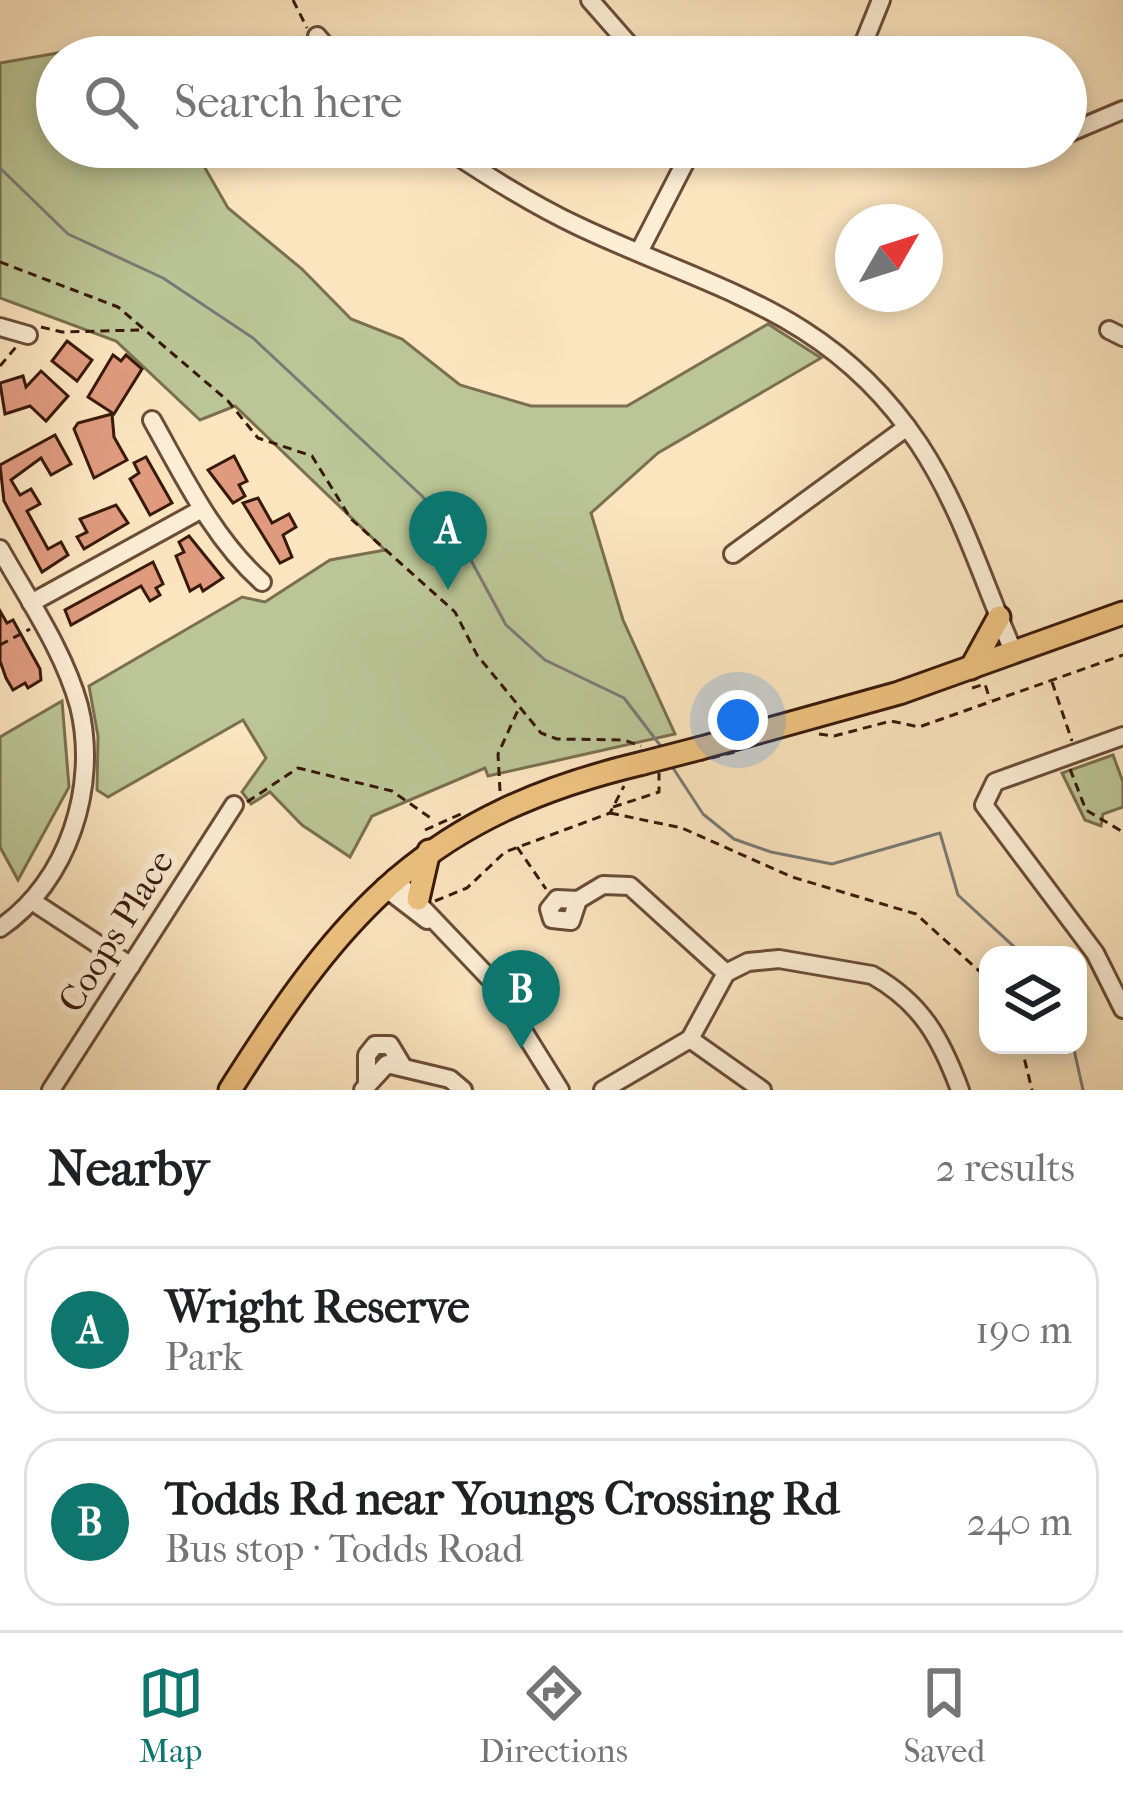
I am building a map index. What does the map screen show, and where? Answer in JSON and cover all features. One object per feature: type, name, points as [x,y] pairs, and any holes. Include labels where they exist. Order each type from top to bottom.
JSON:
[{"type":"main road","points":[[230,1090],[306,972],[389,882],[429,851],[517,802],[649,759],[972,678],[1013,652],[1123,613]]},
{"type":"main road","points":[[972,678],[999,617]]},
{"type":"main road","points":[[426,901],[429,851]]},
{"type":"street","points":[[590,0],[622,36]]},
{"type":"street","points":[[866,36],[881,0]]},
{"type":"street","points":[[311,31],[316,36]]},
{"type":"street","points":[[1087,125],[1123,110]]},
{"type":"street","points":[[478,168],[532,202],[736,290],[785,317],[847,363],[907,427],[955,507],[1013,652]]},
{"type":"street","points":[[639,252],[682,168]]},
{"type":"street","points":[[0,327],[28,335]]},
{"type":"street","points":[[152,419],[202,509],[241,563],[262,583]]},
{"type":"street","points":[[733,554],[907,427]]},
{"type":"street","points":[[31,603],[202,509]]},
{"type":"street","points":[[0,549],[41,622],[79,708],[83,791],[57,866],[32,901],[0,928]]},
{"type":"street","points":[[1123,736],[995,782],[984,806],[1095,953],[1123,1009]]},
{"type":"street","name":"Coops Place","points":[[51,1090],[234,805]]},
{"type":"street","points":[[389,882],[426,901],[442,930]]},
{"type":"street","points":[[389,882],[492,981],[560,1090]]},
{"type":"street","points":[[578,900],[574,918],[562,924],[550,915],[554,900],[578,900],[603,885],[630,886],[726,973]]},
{"type":"street","points":[[32,901],[131,967]]},
{"type":"street","points":[[603,1090],[690,1039],[726,973],[760,958],[872,975],[933,1026],[960,1090]]},
{"type":"street","points":[[690,1039],[762,1090]]},
{"type":"street","points":[[365,1087],[368,1055],[375,1045],[390,1046],[402,1065],[434,1075],[453,1069],[463,1077],[463,1090]]},
{"type":"path","points":[[293,0],[311,31]]},
{"type":"path","points":[[0,262],[118,307],[228,401],[258,438],[312,456],[351,519],[454,612],[477,655],[541,733],[557,739],[624,740],[649,759],[662,777],[659,792],[614,806]]},
{"type":"path","points":[[0,365],[39,326],[62,332],[141,330]]},
{"type":"path","points":[[0,645],[41,622]]},
{"type":"path","points":[[810,734],[835,736],[879,724],[919,727],[1123,655]]},
{"type":"path","points":[[972,678],[985,684],[991,701]]},
{"type":"path","points":[[1051,680],[1075,748]]},
{"type":"path","points":[[500,794],[498,754],[503,733],[519,709]]},
{"type":"path","points":[[874,710],[879,724]]},
{"type":"path","points":[[1080,761],[1069,765],[1081,804],[1123,832]]},
{"type":"path","points":[[234,805],[298,768],[392,791],[433,819]]},
{"type":"path","points":[[610,814],[626,783]]},
{"type":"path","points":[[426,901],[466,887],[517,847],[610,814],[682,828],[792,877],[916,914],[979,971]]},
{"type":"path","points":[[517,847],[554,900]]},
{"type":"path","points":[[1023,1054],[1032,1090]]},
{"type":"green space","points":[[36,57],[36,168],[205,168],[228,208],[302,269],[351,319],[402,339],[460,385],[531,406],[627,406],[768,324],[821,358],[658,453],[591,513],[623,620],[675,734],[488,776],[485,768],[372,816],[350,857],[302,825],[270,792],[251,804],[242,792],[266,758],[243,720],[108,797],[97,790],[98,736],[89,686],[242,597],[265,602],[330,560],[385,550],[235,406],[200,420],[116,341],[0,298],[0,63]]},
{"type":"green space","points":[[62,701],[69,787],[18,880],[0,847],[0,737]]},
{"type":"green space","points":[[1113,755],[1123,782],[1123,807],[1103,814],[1101,826],[1085,820],[1062,773]]},
{"type":"building","points":[[67,341],[92,360],[77,381],[52,361]]},
{"type":"building","points":[[113,355],[121,361],[126,355],[142,369],[114,414],[88,397]]},
{"type":"building","points":[[41,371],[68,396],[46,421],[30,406],[5,414],[0,383],[23,376],[26,387]]},
{"type":"building","points":[[112,414],[114,437],[127,460],[94,478],[74,429],[78,423]]},
{"type":"building","points":[[55,435],[71,464],[51,475],[41,458],[11,480],[20,495],[31,489],[40,504],[27,511],[48,549],[61,542],[68,555],[42,572],[4,501],[0,465]]},
{"type":"building","points":[[234,456],[247,481],[239,485],[245,496],[233,503],[208,470]]},
{"type":"building","points":[[146,457],[172,503],[150,515],[130,479],[139,473],[134,463]]},
{"type":"building","points":[[258,498],[272,523],[289,514],[296,527],[283,535],[292,557],[280,563],[243,503]]},
{"type":"building","points":[[116,505],[128,523],[84,549],[77,537],[87,532],[80,519]]},
{"type":"building","points":[[189,536],[223,578],[203,591],[200,585],[190,591],[176,556],[184,552],[179,542]]},
{"type":"building","points":[[153,562],[163,584],[156,588],[160,595],[150,601],[141,586],[71,625],[65,610]]},
{"type":"building","points":[[0,611],[7,623],[13,620],[40,669],[41,680],[28,688],[25,683],[13,690],[6,678],[0,661]]},
{"type":"waterway","points":[[0,168],[68,234],[163,278],[253,338],[422,496],[466,551],[506,625],[545,660],[624,698],[663,749]]},
{"type":"waterway","points":[[673,768],[703,814],[734,839],[771,852],[832,864],[940,833],[958,895],[1013,946]]},
{"type":"waterway","points":[[1075,1054],[1083,1090]]},
{"type":"place","name":"Wright Reserve","points":[[448,590]]},
{"type":"place","name":"Todds Rd near Youngs Crossing Rd","points":[[521,1049]]}]
